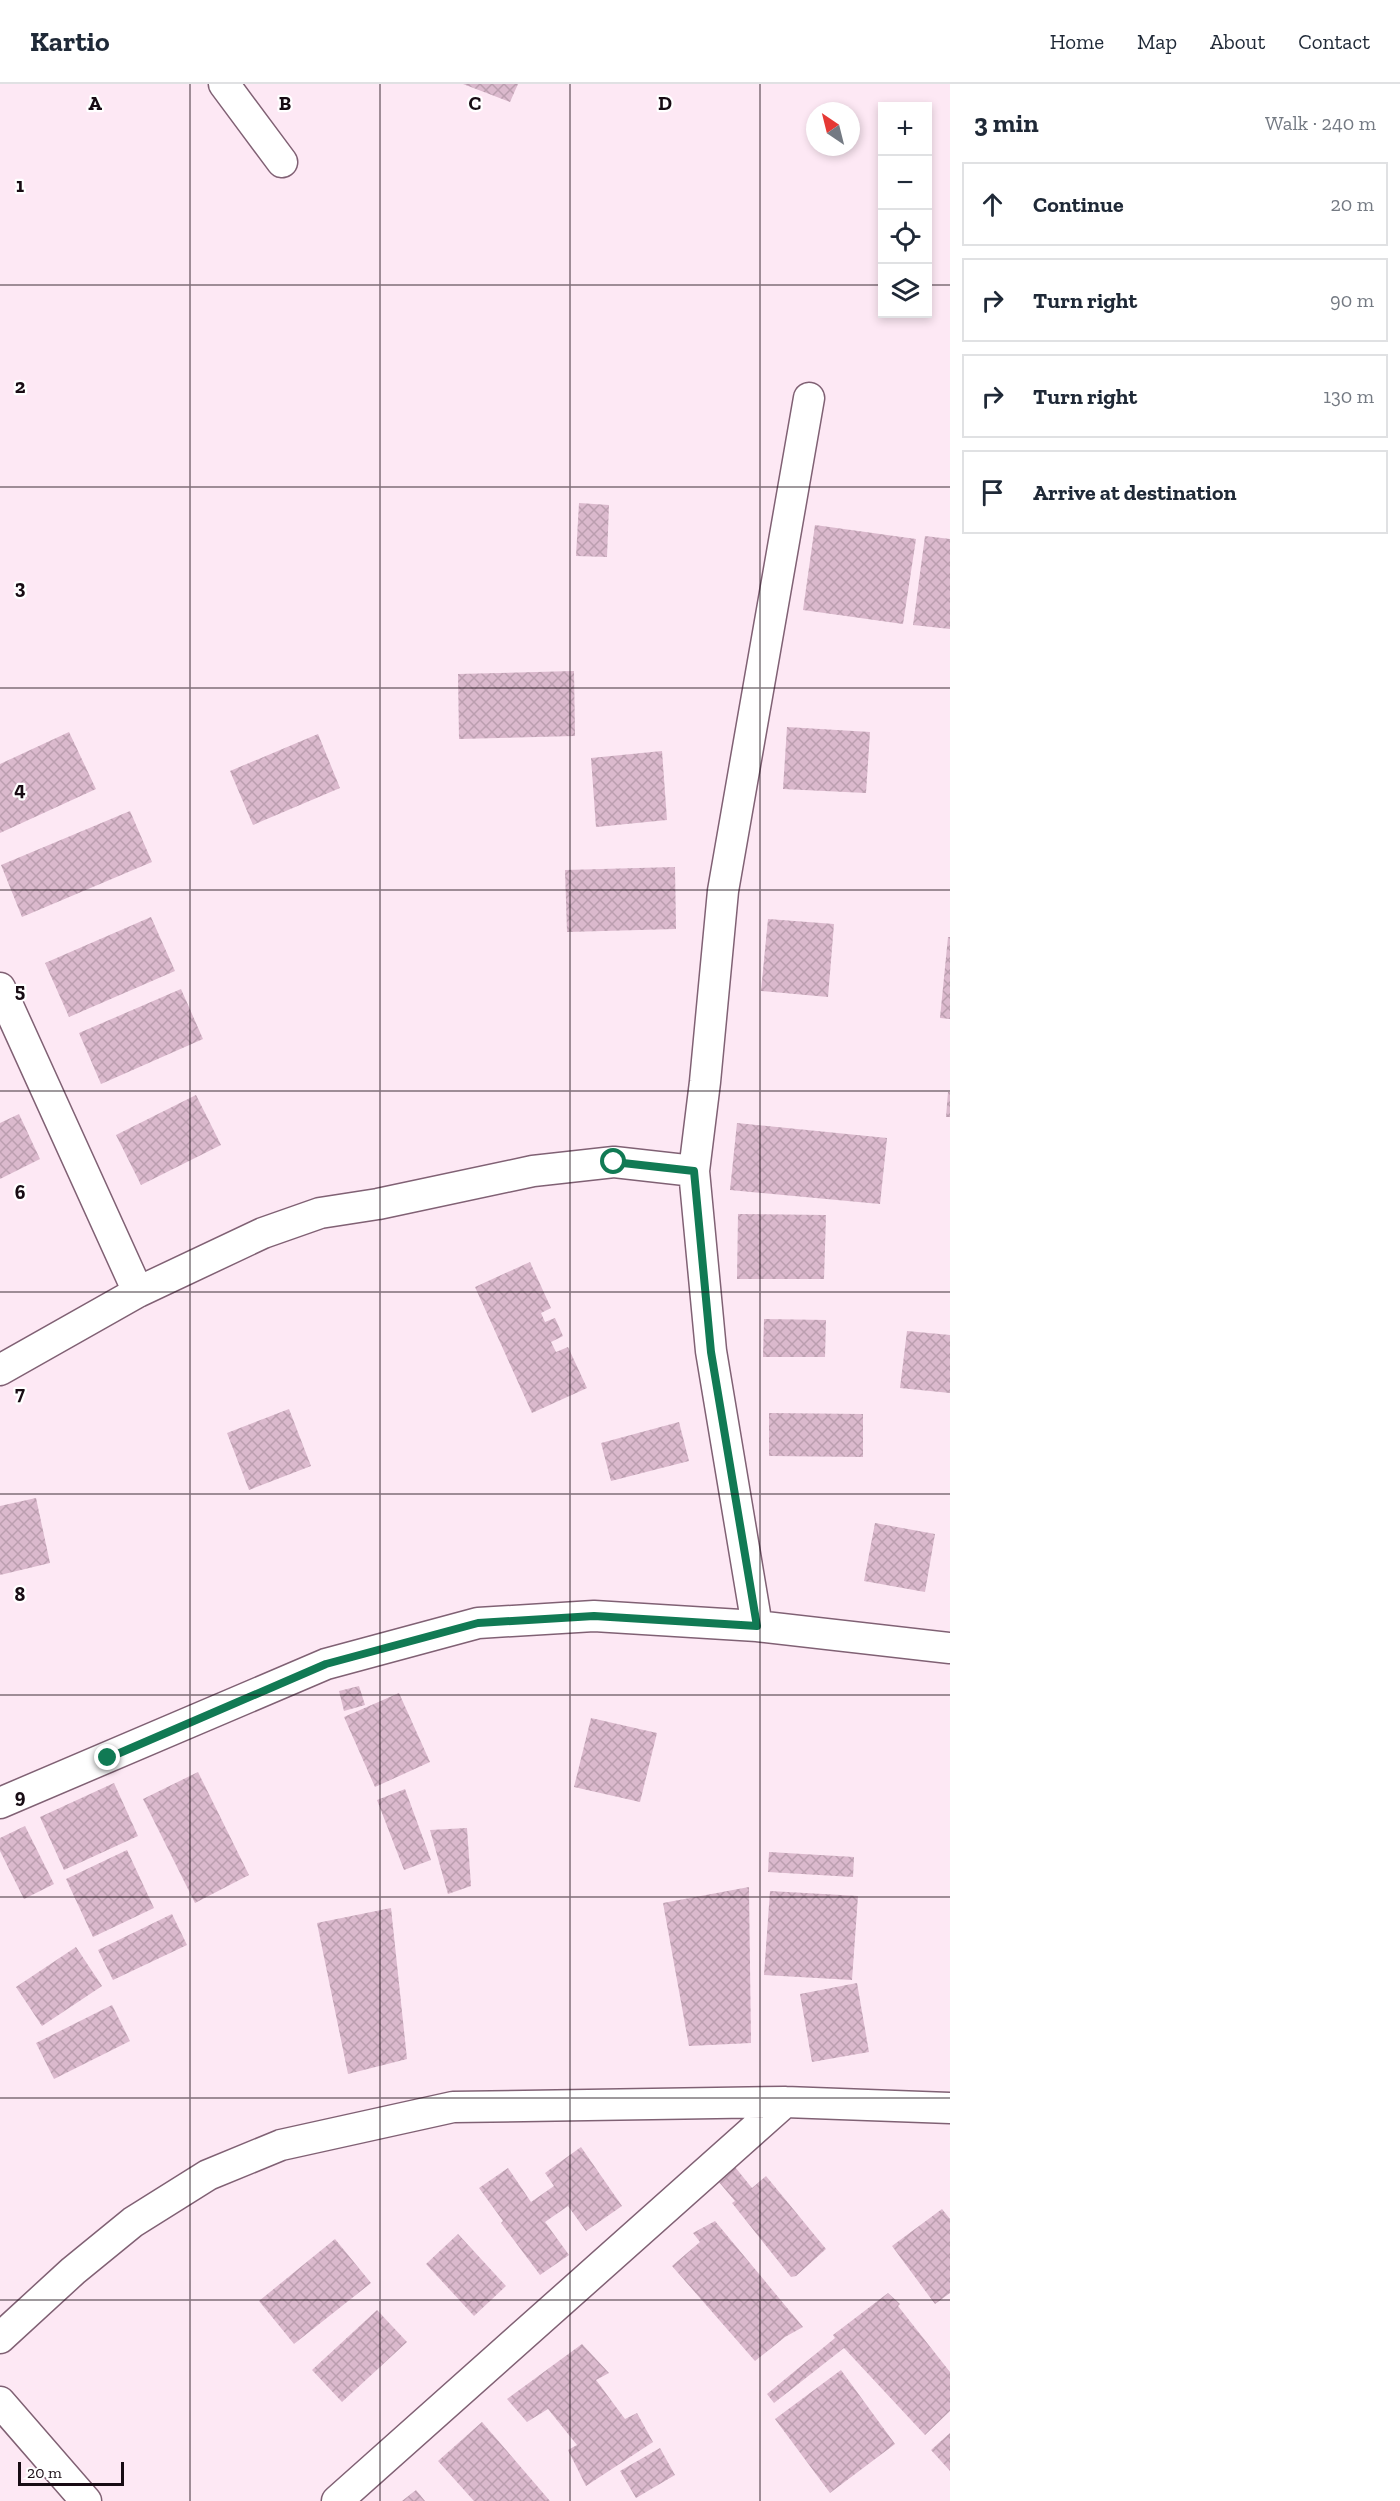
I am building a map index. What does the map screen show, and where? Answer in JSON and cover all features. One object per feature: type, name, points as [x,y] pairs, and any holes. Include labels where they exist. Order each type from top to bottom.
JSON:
[{"type":"street","points":[[224,84],[282,162]]},
{"type":"street","points":[[757,1626],[711,1352],[694,1171],[723,891],[809,398]]},
{"type":"street","points":[[0,988],[138,1292]]},
{"type":"street","points":[[0,1370],[138,1292],[263,1233],[320,1213],[378,1204],[533,1172],[614,1162],[694,1171]]},
{"type":"street","points":[[0,1803],[326,1664],[478,1623],[594,1616],[757,1626],[950,1648]]},
{"type":"street","points":[[337,2501],[785,2102]]},
{"type":"street","points":[[0,2338],[73,2271],[133,2222],[208,2175],[281,2145],[453,2107],[785,2102],[950,2108]]},
{"type":"street","points":[[0,2402],[86,2501]]},
{"type":"building","points":[[463,84],[518,84],[510,102]]},
{"type":"building","points":[[579,503],[609,505],[607,557],[576,556]]},
{"type":"building","points":[[815,525],[916,539],[903,624],[803,610]]},
{"type":"building","points":[[925,536],[950,539],[950,629],[913,625]]},
{"type":"building","points":[[574,671],[575,736],[459,739],[458,674]]},
{"type":"building","points":[[787,727],[870,732],[866,793],[783,789]]},
{"type":"building","points":[[69,732],[96,789],[0,833],[0,764]]},
{"type":"building","points":[[318,734],[340,788],[253,825],[230,771]]},
{"type":"building","points":[[662,751],[667,820],[596,827],[591,758]]},
{"type":"building","points":[[130,811],[152,862],[22,917],[1,865]]},
{"type":"building","points":[[675,867],[676,929],[567,932],[565,870]]},
{"type":"building","points":[[151,917],[175,971],[69,1017],[45,963]]},
{"type":"building","points":[[768,919],[834,924],[828,997],[761,991]]},
{"type":"building","points":[[948,937],[950,937],[950,1019],[940,1018]]},
{"type":"building","points":[[181,989],[203,1039],[101,1084],[79,1033]]},
{"type":"building","points":[[948,1092],[950,1092],[950,1117],[946,1117]]},
{"type":"building","points":[[196,1095],[221,1145],[141,1185],[116,1135]]},
{"type":"building","points":[[19,1114],[40,1159],[0,1179],[0,1123]]},
{"type":"building","points":[[737,1123],[887,1138],[880,1204],[730,1190]]},
{"type":"building","points":[[738,1214],[826,1215],[824,1279],[737,1279]]},
{"type":"building","points":[[530,1262],[551,1308],[541,1313],[545,1322],[555,1318],[563,1336],[551,1342],[556,1352],[568,1347],[587,1388],[532,1413],[475,1287]]},
{"type":"building","points":[[764,1319],[826,1320],[825,1357],[763,1357]]},
{"type":"building","points":[[907,1331],[950,1335],[950,1393],[900,1388]]},
{"type":"building","points":[[289,1409],[311,1466],[249,1490],[227,1433]]},
{"type":"building","points":[[769,1413],[863,1414],[863,1457],[769,1456]]},
{"type":"building","points":[[679,1422],[689,1461],[611,1481],[601,1443]]},
{"type":"building","points":[[36,1498],[50,1563],[0,1575],[0,1506]]},
{"type":"building","points":[[875,1523],[935,1534],[925,1592],[864,1581]]},
{"type":"building","points":[[359,1686],[365,1705],[344,1711],[339,1691]]},
{"type":"building","points":[[399,1693],[430,1762],[375,1787],[344,1717]]},
{"type":"building","points":[[591,1718],[657,1733],[640,1802],[574,1787]]},
{"type":"building","points":[[198,1772],[249,1875],[195,1903],[143,1799]]},
{"type":"building","points":[[114,1783],[138,1836],[64,1870],[40,1817]]},
{"type":"building","points":[[405,1789],[431,1860],[404,1870],[377,1800]]},
{"type":"building","points":[[25,1826],[54,1884],[24,1899],[0,1851],[0,1838]]},
{"type":"building","points":[[467,1828],[471,1886],[448,1894],[430,1830]]},
{"type":"building","points":[[127,1850],[154,1908],[93,1937],[66,1879]]},
{"type":"building","points":[[769,1852],[854,1857],[853,1877],[768,1872]]},
{"type":"building","points":[[749,1887],[751,2043],[689,2046],[663,1903]]},
{"type":"building","points":[[770,1891],[858,1896],[852,1980],[764,1975]]},
{"type":"building","points":[[391,1908],[407,2059],[348,2074],[317,1923]]},
{"type":"building","points":[[172,1914],[187,1945],[113,1980],[98,1950]]},
{"type":"building","points":[[76,1947],[102,1986],[42,2026],[16,1987]]},
{"type":"building","points":[[857,1983],[869,2052],[812,2062],[800,1994]]},
{"type":"building","points":[[112,2005],[130,2041],[54,2079],[36,2043]]},
{"type":"building","points":[[581,2147],[622,2206],[586,2231],[568,2206],[545,2222],[569,2255],[540,2275],[501,2223],[503,2221],[479,2188],[508,2168],[531,2202],[554,2186],[545,2173]]},
{"type":"building","points":[[735,2167],[752,2188],[766,2176],[826,2249],[796,2276],[791,2277],[732,2203],[735,2201],[718,2181]]},
{"type":"building","points":[[942,2209],[950,2219],[950,2293],[935,2304],[892,2246]]},
{"type":"building","points":[[715,2221],[803,2327],[785,2337],[755,2361],[672,2266],[700,2242],[693,2233]]},
{"type":"building","points":[[458,2234],[506,2286],[474,2316],[426,2264]]},
{"type":"building","points":[[335,2239],[371,2283],[294,2344],[259,2301]]},
{"type":"building","points":[[888,2293],[900,2304],[898,2306],[950,2372],[950,2411],[925,2435],[844,2348],[774,2403],[767,2394],[835,2338],[833,2335]]},
{"type":"building","points":[[377,2310],[407,2342],[342,2402],[312,2370]]},
{"type":"building","points":[[582,2344],[609,2373],[596,2380],[625,2419],[637,2413],[653,2442],[586,2486],[568,2450],[577,2445],[548,2409],[527,2422],[507,2399]]},
{"type":"building","points":[[841,2370],[895,2444],[830,2493],[775,2419]]},
{"type":"building","points":[[482,2422],[550,2501],[474,2501],[438,2461]]},
{"type":"building","points":[[950,2433],[950,2471],[931,2450]]},
{"type":"building","points":[[660,2448],[675,2475],[636,2498],[620,2471]]},
{"type":"building","points":[[416,2490],[425,2501],[402,2501]]},
{"type":"route","points":[[108,1758],[326,1664],[478,1623],[594,1616],[757,1626],[711,1352],[694,1171],[614,1162]]}]
